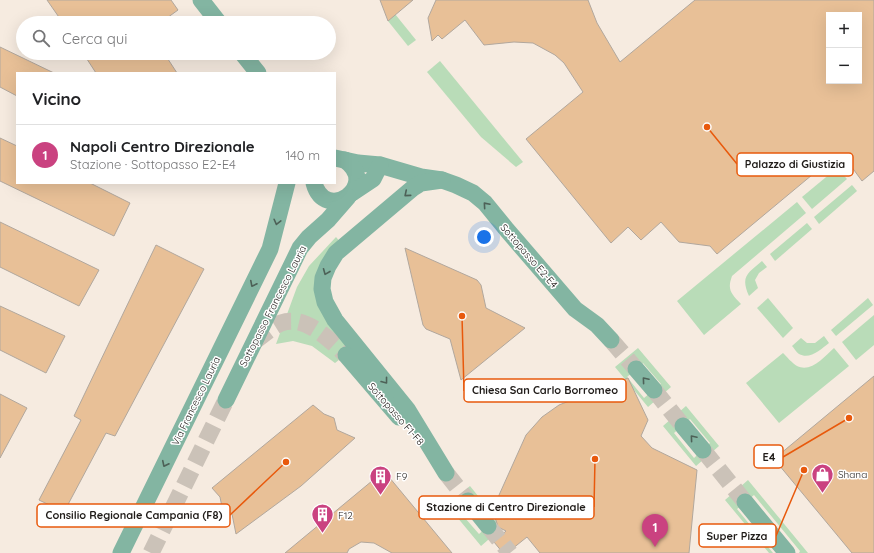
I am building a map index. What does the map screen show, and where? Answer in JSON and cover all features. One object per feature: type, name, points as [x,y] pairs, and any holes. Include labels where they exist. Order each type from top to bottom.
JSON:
[{"type":"street","points":[[201,0],[214,16]]},
{"type":"street","points":[[248,60],[257,72]]},
{"type":"street","points":[[340,159],[354,169],[356,175],[356,188],[350,195]]},
{"type":"street","name":"Sottopasso E2-E4","points":[[340,159],[358,163],[380,165],[421,177],[442,180],[473,193],[485,203],[506,230],[575,309],[597,325],[611,340]]},
{"type":"street","points":[[314,184],[316,191],[327,200],[334,202],[342,200],[372,179],[380,165]]},
{"type":"street","name":"Sottopasso F1-F8","points":[[346,355],[419,439],[446,474],[407,409],[335,320],[325,302],[322,289],[323,278],[336,253],[413,188],[428,181],[442,180]]},
{"type":"street","points":[[286,189],[298,184]]},
{"type":"street","name":"Via Francesco Lauria","points":[[121,553],[270,249],[286,189]]},
{"type":"street","name":"Sottopasso Francesco Lauria","points":[[226,400],[300,248],[350,195]]},
{"type":"street","points":[[636,369],[654,390]]},
{"type":"street","points":[[683,426],[703,450]]},
{"type":"street","points":[[468,501],[488,526]]},
{"type":"street","points":[[745,502],[787,553]]},
{"type":"green space","points":[[395,14],[416,40],[408,46],[388,21]]},
{"type":"green space","points":[[440,61],[523,162],[516,167],[481,137],[427,72]]},
{"type":"green space","points":[[837,168],[847,179],[812,209],[802,197]]},
{"type":"green space","points":[[852,185],[857,191],[819,224],[814,217]]},
{"type":"green space","points":[[797,202],[806,213],[732,276],[730,288],[741,304],[704,335],[677,301]]},
{"type":"green space","points":[[807,223],[812,229],[775,261],[770,254]]},
{"type":"green space","points":[[336,237],[341,243],[316,286],[353,349],[335,363],[312,346],[293,341],[276,344],[297,287],[309,266]]},
{"type":"green space","points":[[762,261],[767,267],[759,273],[755,280],[758,288],[749,296],[746,289],[745,279],[749,272]]},
{"type":"green space","points":[[768,298],[793,328],[783,338],[757,308]]},
{"type":"green space","points":[[868,298],[873,305],[836,336],[831,330]]},
{"type":"green space","points":[[874,315],[874,345],[856,360],[842,342]]},
{"type":"green space","points":[[824,336],[829,343],[811,355],[807,356],[799,354],[792,346],[801,338],[807,343],[815,343]]},
{"type":"green space","points":[[638,348],[671,387],[648,407],[615,367]],"holes":[[[643,363],[661,384],[644,398],[627,377]]]},
{"type":"green space","points":[[834,348],[849,366],[779,423],[746,383],[783,353],[791,362],[802,368],[812,366],[817,363]]},
{"type":"green space","points":[[686,406],[719,446],[696,466],[663,426]],"holes":[[[690,419],[710,443],[694,458],[674,433]]]},
{"type":"green space","points":[[748,480],[808,553],[799,553],[800,551],[754,495],[737,509],[773,553],[769,553],[725,500]]},
{"type":"green space","points":[[470,486],[503,527],[481,546],[447,505]],"holes":[[[474,495],[495,520],[479,534],[458,510]]]},
{"type":"building","points":[[47,0],[171,0],[178,10],[170,16],[58,16]]},
{"type":"building","points":[[380,0],[413,0],[388,21]]},
{"type":"building","points":[[436,0],[588,0],[597,23],[620,62],[695,0],[874,0],[874,171],[862,181],[851,166],[842,174],[830,160],[717,254],[710,246],[679,242],[661,222],[641,240],[628,227],[611,243],[526,139],[583,92],[564,63],[555,55],[533,43],[514,42],[484,45],[465,20],[442,39],[438,35],[432,41],[428,18]]},
{"type":"building","points":[[0,47],[16,55],[16,60],[27,60],[52,72],[16,72],[16,95],[0,87]]},
{"type":"building","points":[[88,60],[169,60],[176,72],[95,72]]},
{"type":"building","points":[[0,138],[16,146],[16,184],[92,184],[130,203],[114,236],[0,181]]},
{"type":"building","points":[[0,222],[99,270],[79,306],[0,267]]},
{"type":"building","points":[[156,245],[204,269],[115,436],[106,433],[64,512],[39,500],[81,420],[74,416]]},
{"type":"building","points":[[405,248],[477,280],[481,285],[486,308],[525,328],[461,380],[450,339],[426,329],[423,325]]},
{"type":"building","points":[[0,306],[65,336],[46,373],[0,350]]},
{"type":"building","points":[[874,376],[874,553],[852,553],[774,459]]},
{"type":"building","points":[[628,378],[648,420],[641,436],[652,448],[697,470],[689,553],[540,553],[527,537],[507,553],[503,553],[494,542],[506,531],[498,527],[496,520],[491,513],[526,435],[542,417],[559,405]]},
{"type":"building","points":[[0,394],[27,408],[0,458]]},
{"type":"building","points":[[313,405],[324,414],[334,418],[337,430],[355,438],[301,486],[236,534],[232,514],[222,507],[220,497],[212,488]]},
{"type":"building","name":"F9","points":[[384,471],[452,553],[392,553],[374,543],[361,542],[349,549],[347,553],[285,553]]},
{"type":"tunnel","points":[[255,341],[278,324],[290,321],[299,322],[308,325],[325,336],[346,355]]},
{"type":"tunnel","points":[[611,340],[636,369]]},
{"type":"tunnel","points":[[654,390],[683,426]]},
{"type":"tunnel","points":[[151,553],[226,400]]},
{"type":"tunnel","points":[[703,450],[745,502]]},
{"type":"tunnel","points":[[446,473],[468,501]]},
{"type":"tunnel","points":[[488,526],[510,553]]},
{"type":"place","name":"Palazzo di Giustizia","points":[[707,127]]},
{"type":"place","name":"Chiesa San Carlo Borromeo","points":[[462,316]]},
{"type":"place","name":"E4","points":[[849,418]]},
{"type":"place","name":"Stazione di Centro Direzionale","points":[[595,459]]},
{"type":"place","name":"Consilio Regionale Campania (F8)","points":[[286,462]]},
{"type":"place","name":"Super Pizza","points":[[804,470]]},
{"type":"place","name":"Shana","points":[[823,494]]},
{"type":"place","name":"F9","points":[[380,496]]},
{"type":"place","name":"F12","points":[[322,534]]},
{"type":"place","name":"Napoli Centro Direzionale","points":[[655,547]]}]
